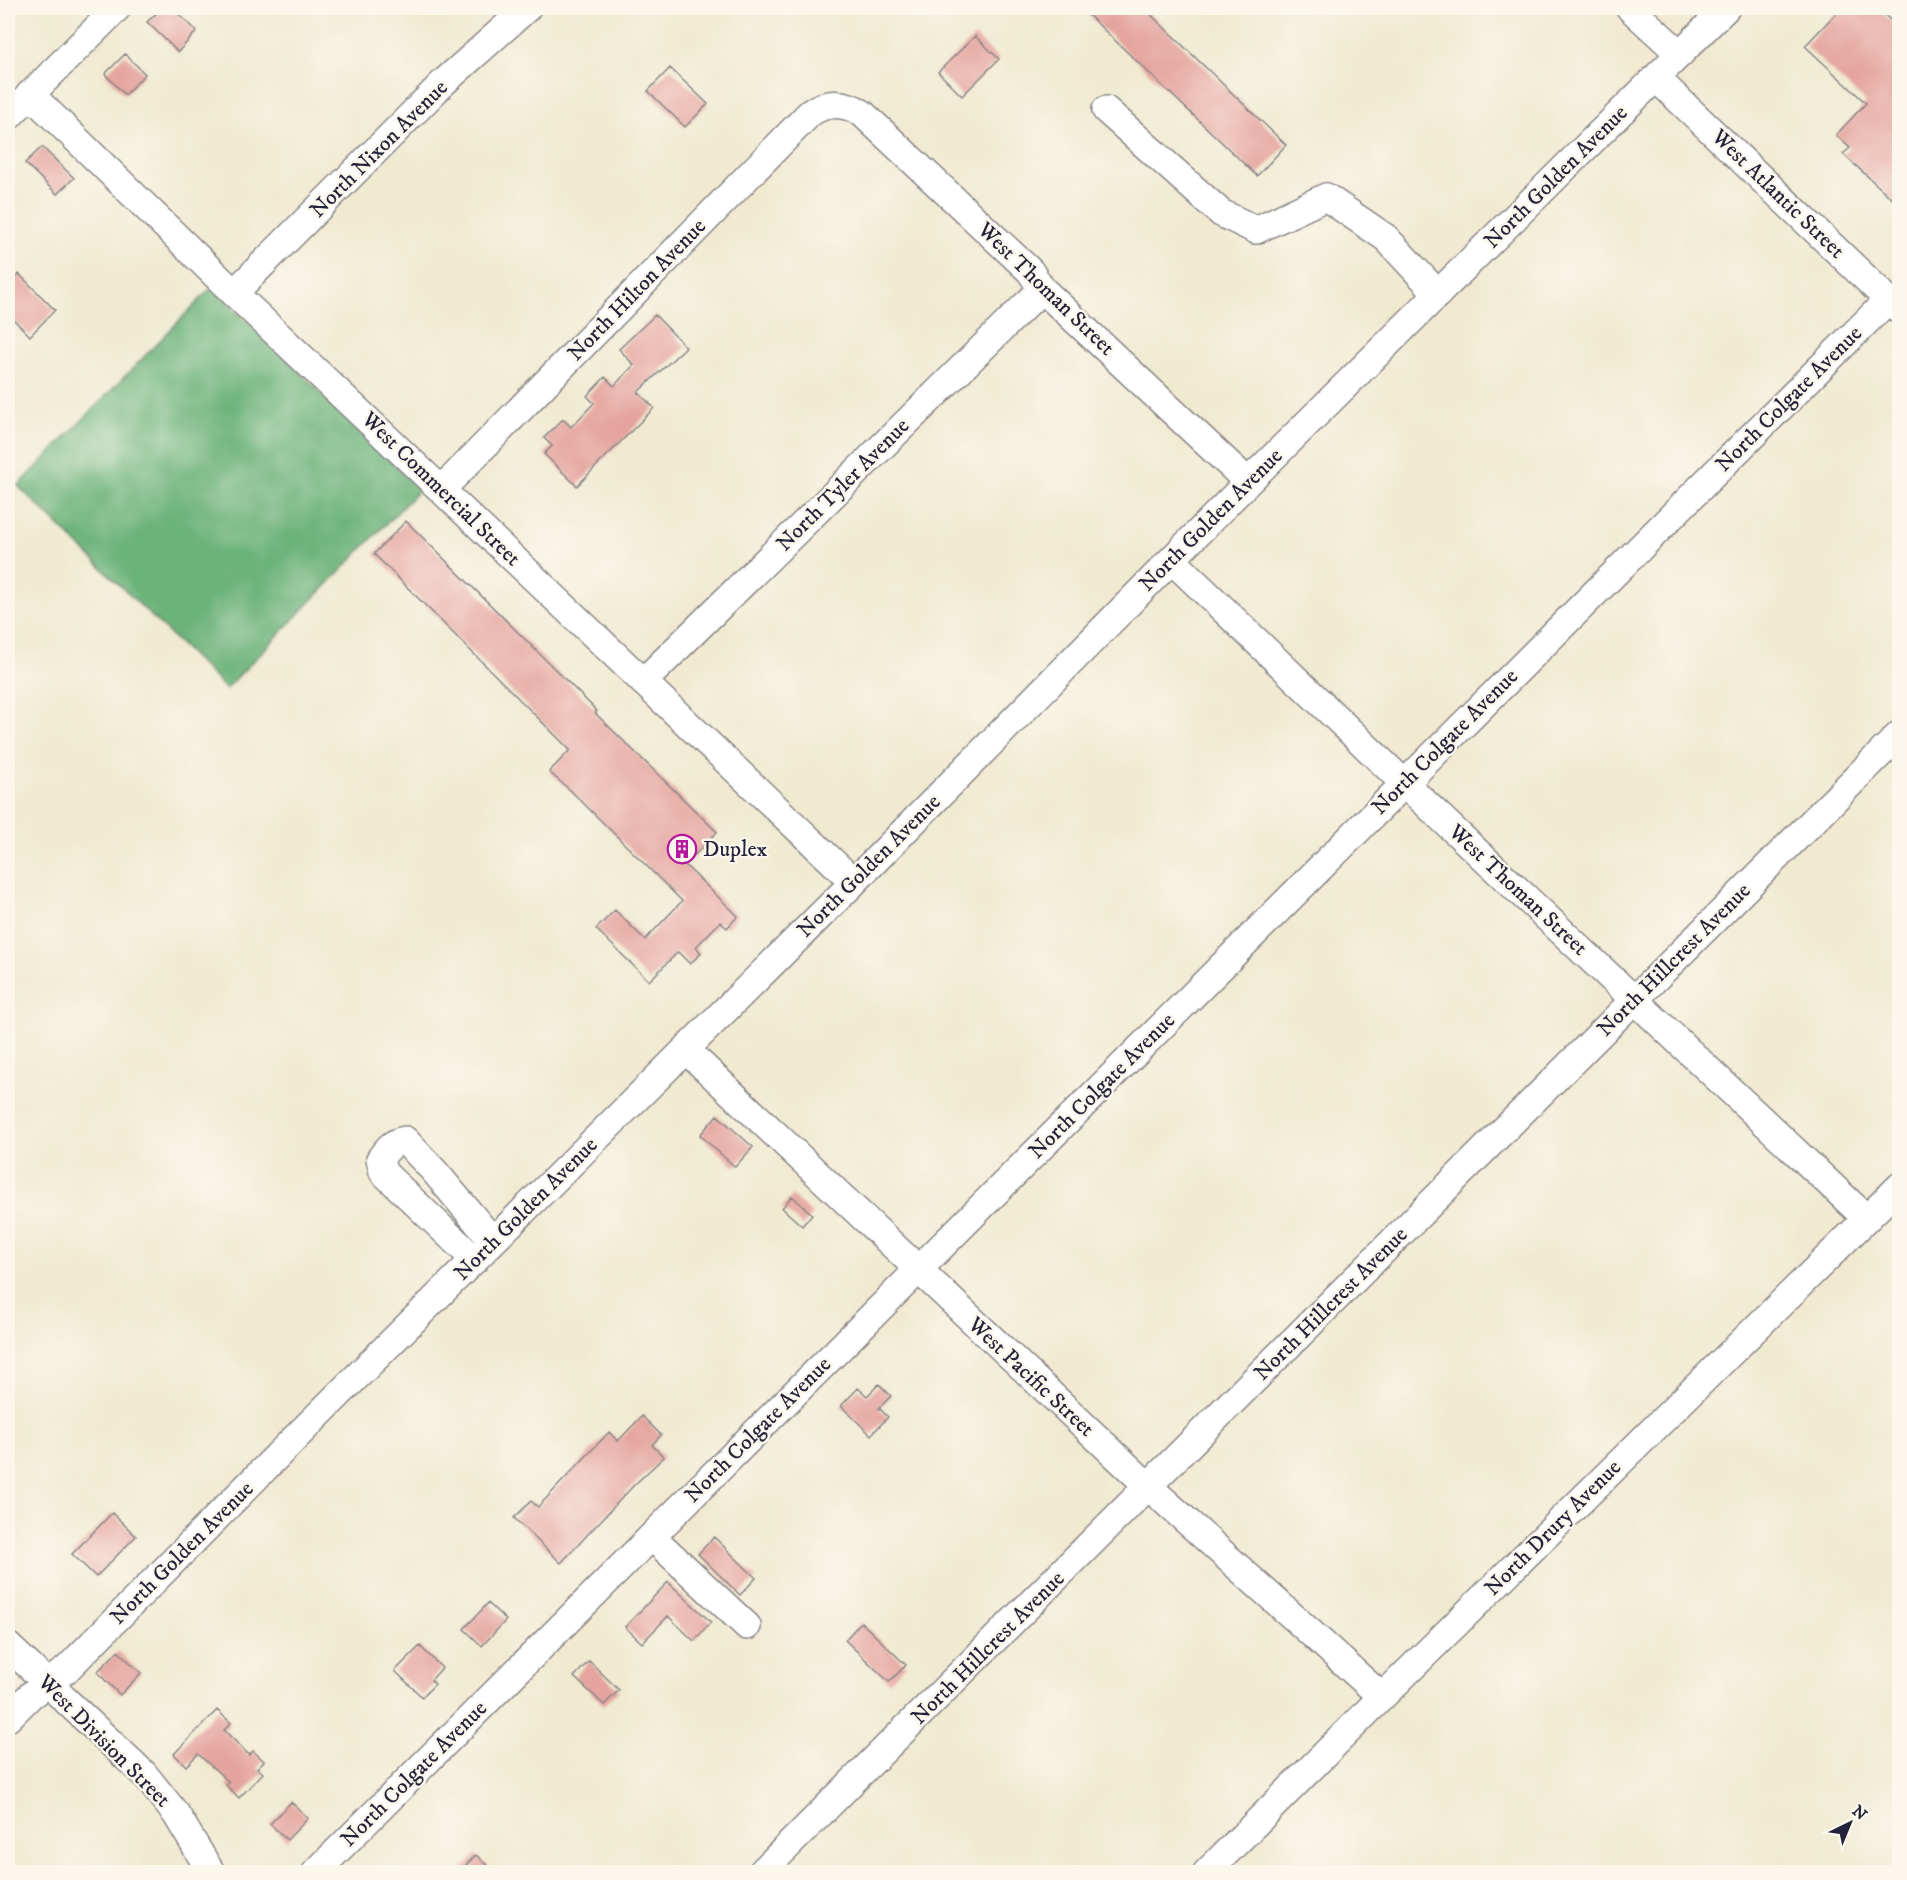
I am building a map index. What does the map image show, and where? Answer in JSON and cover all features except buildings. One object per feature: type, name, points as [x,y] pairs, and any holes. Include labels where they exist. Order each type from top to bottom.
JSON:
[{"type":"street","points":[[8,117],[117,8]]},
{"type":"street","name":"North Nixon Avenue","points":[[234,293],[444,82],[526,8]]},
{"type":"street","points":[[1630,8],[1680,54]]},
{"type":"street","name":"North Golden Avenue","points":[[8,1718],[31,1695],[67,1669],[854,882],[1248,482],[1726,8]]},
{"type":"street","name":"West Atlantic Street","points":[[1656,78],[1894,306]]},
{"type":"street","name":"West Commercial Street","points":[[30,94],[234,293],[854,882]]},
{"type":"street","name":"West Thoman Street","points":[[838,103],[862,113],[1030,271],[1042,289],[1248,482]]},
{"type":"street","name":"North Hilton Avenue","points":[[442,489],[810,113],[821,106],[838,103]]},
{"type":"street","points":[[1106,110],[1221,213],[1256,230],[1326,197],[1386,238],[1438,294]]},
{"type":"street","name":"North Tyler Avenue","points":[[644,682],[1042,289]]},
{"type":"street","name":"North Colgate Avenue","points":[[316,1872],[1404,783],[1894,306]]},
{"type":"street","name":"West Thoman Street","points":[[1172,560],[1404,783],[1866,1218]]},
{"type":"street","name":"North Hillcrest Avenue","points":[[762,1872],[1899,734]]},
{"type":"street","name":"West Pacific Street","points":[[686,1050],[1149,1487],[1382,1697]]},
{"type":"street","name":"North Drury Avenue","points":[[1208,1872],[1899,1186]]},
{"type":"street","points":[[652,1537],[747,1626]]},
{"type":"street","name":"West Division Street","points":[[8,1646],[155,1787],[181,1821],[210,1872]]},
{"type":"green space","points":[[212,287],[420,489],[226,689],[18,486]]},
{"type":"place","name":"Duplex","points":[[682,849]]}]
